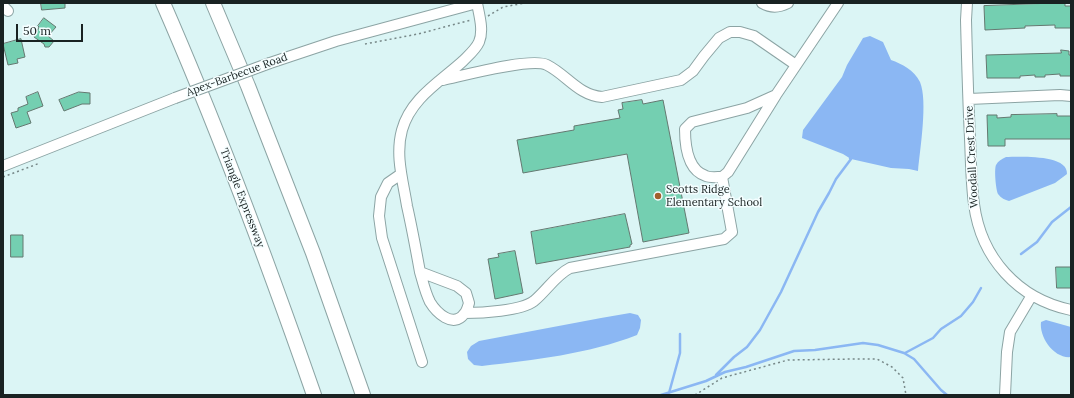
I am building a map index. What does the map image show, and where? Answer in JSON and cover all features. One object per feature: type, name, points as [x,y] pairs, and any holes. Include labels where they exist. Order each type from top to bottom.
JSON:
[{"type":"highway","name":"Triangle Expressway","points":[[163,3],[186,56],[251,218],[314,395]]},
{"type":"highway","points":[[214,3],[313,253],[363,395]]},
{"type":"street","name":"Apex-Barbecue Road","points":[[3,166],[175,98],[270,63],[336,41],[477,3]]},
{"type":"street","points":[[420,272],[457,286],[466,293],[469,303],[465,313],[457,320],[449,320],[438,313],[430,302],[420,272],[401,174],[399,149],[406,118],[421,96],[473,51],[479,42],[481,29],[477,3]]},
{"type":"street","points":[[762,3],[769,7],[775,7],[788,3]]},
{"type":"street","points":[[776,95],[747,108],[692,122],[685,129],[685,140],[689,158],[696,171],[706,176],[722,177],[728,172],[776,95],[838,3]]},
{"type":"street","name":"Woodall Crest Drive","points":[[967,3],[968,99],[974,204],[979,230],[988,250],[1002,270],[1015,283],[1032,296],[1048,304],[1071,310]]},
{"type":"street","points":[[439,81],[492,69],[533,63],[544,64],[592,96],[602,97],[681,80],[693,72],[719,38],[730,32],[740,32],[754,36],[796,65]]},
{"type":"street","points":[[968,99],[1060,95],[1071,96]]},
{"type":"street","points":[[401,174],[388,184],[384,190],[381,196],[379,216],[382,238],[422,362]]},
{"type":"street","points":[[465,313],[485,313],[520,307],[532,302],[561,273],[570,268],[724,239],[732,232],[722,177]]},
{"type":"street","points":[[1005,395],[1007,352],[1010,332],[1032,296]]},
{"type":"path","points":[[487,16],[503,7],[525,3]]},
{"type":"path","points":[[362,44],[418,34],[467,21]]},
{"type":"path","points":[[695,395],[722,378],[788,360],[854,359],[877,359],[892,367],[903,378],[906,395]]},
{"type":"water","points":[[870,36],[883,42],[891,60],[907,68],[920,82],[922,90],[923,113],[918,171],[891,168],[851,159],[843,154],[802,138],[803,130],[842,77],[847,65],[863,38]]},
{"type":"water","points":[[1006,157],[1031,157],[1052,160],[1060,163],[1065,168],[1067,174],[1055,183],[1009,201],[1003,199],[998,194],[995,171],[996,165],[999,161]]},
{"type":"water","points":[[630,313],[638,315],[641,320],[640,328],[637,335],[618,342],[580,352],[541,359],[482,366],[474,365],[468,359],[467,352],[471,346],[479,341]]},
{"type":"water","points":[[1046,320],[1071,327],[1071,357],[1065,357],[1059,354],[1049,346],[1042,334],[1041,328],[1041,322]]},
{"type":"building","points":[[41,3],[65,3],[65,8],[42,10]]},
{"type":"building","points":[[1065,3],[1065,6],[1071,6],[1071,28],[1055,28],[1055,25],[985,30],[984,6]]},
{"type":"building","points":[[44,18],[56,27],[48,36],[54,41],[49,47],[45,47],[44,44],[34,37],[39,27],[38,26]]},
{"type":"building","points":[[21,39],[25,57],[17,59],[18,63],[8,65],[3,44]]},
{"type":"building","points":[[1061,50],[1069,51],[1069,55],[1071,55],[1071,76],[1060,76],[1060,74],[1045,75],[1045,77],[1035,77],[1035,75],[1020,76],[1020,78],[987,78],[986,55],[1061,53]]},
{"type":"building","points":[[38,92],[43,106],[27,112],[31,123],[16,128],[11,113],[18,111],[18,108],[28,104],[26,97]]},
{"type":"building","points":[[79,92],[90,93],[90,104],[82,104],[64,111],[59,100]]},
{"type":"building","name":"Scotts Ridge Elementary School","points":[[642,100],[643,104],[663,100],[689,233],[643,242],[627,154],[523,173],[517,140],[574,130],[574,126],[620,118],[618,110],[623,109],[622,103]]},
{"type":"building","points":[[1057,114],[1057,116],[1071,116],[1071,139],[1005,139],[1005,146],[988,146],[987,115],[997,115],[997,118],[1011,117],[1011,115]]},
{"type":"building","points":[[625,214],[632,244],[630,247],[536,264],[531,232]]},
{"type":"building","points":[[11,235],[23,235],[23,257],[11,257]]},
{"type":"building","points":[[515,251],[523,293],[495,299],[488,259],[499,257],[498,254]]},
{"type":"building","points":[[1056,267],[1071,267],[1071,288],[1057,288]]},
{"type":"waterway","points":[[716,375],[734,357],[747,347],[760,330],[781,292],[818,212],[836,179],[851,159],[850,158]]},
{"type":"waterway","points":[[1021,254],[1037,242],[1052,222],[1071,207]]},
{"type":"waterway","points":[[905,353],[933,338],[941,329],[961,316],[973,302],[981,288]]},
{"type":"waterway","points":[[669,393],[680,353],[680,334]]},
{"type":"waterway","points":[[661,395],[706,381],[725,372],[746,367],[794,351],[815,350],[863,343],[878,345],[904,353],[914,359],[947,395]]},
{"type":"place","name":"Scotts Ridge Elementary School","points":[[658,196]]}]
